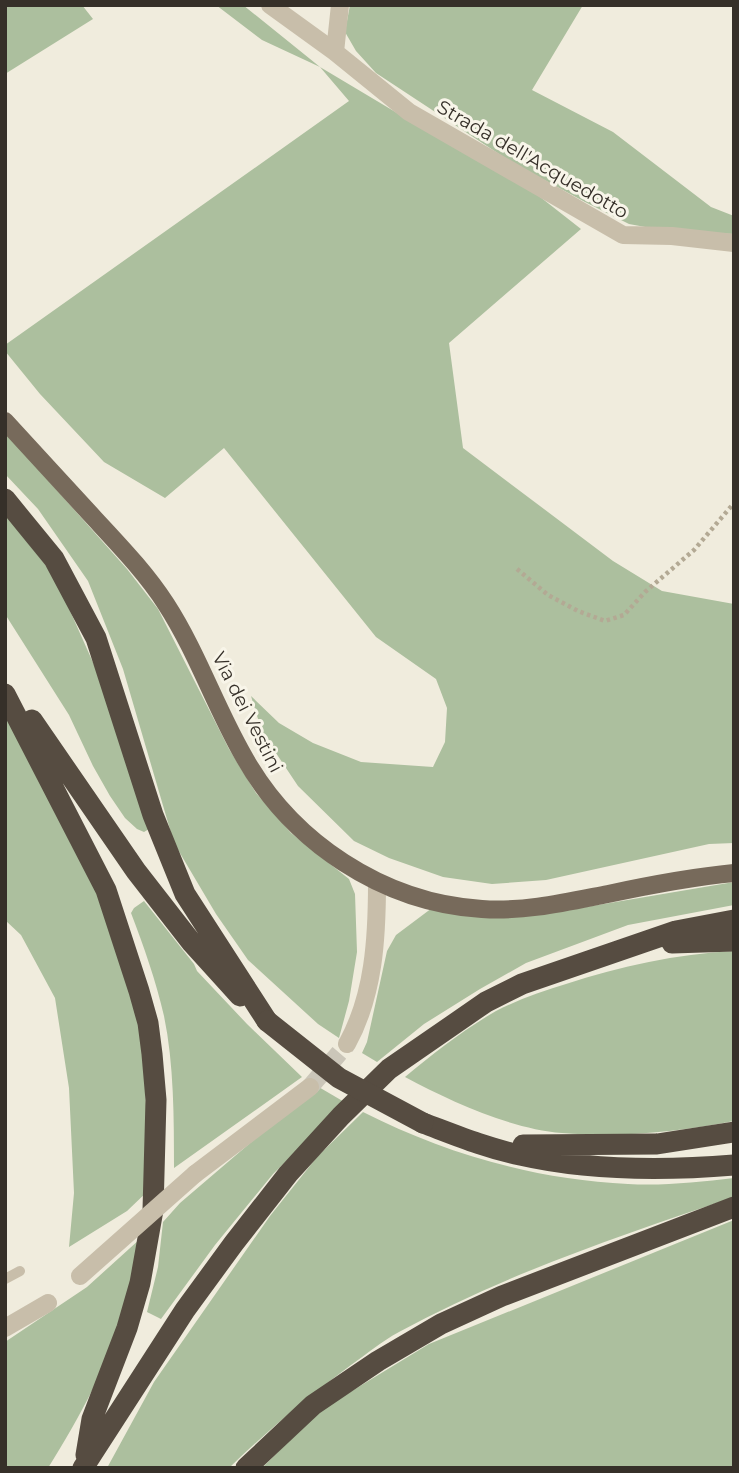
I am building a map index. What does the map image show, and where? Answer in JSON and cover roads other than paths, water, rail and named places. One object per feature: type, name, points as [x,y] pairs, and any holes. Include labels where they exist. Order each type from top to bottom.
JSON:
[{"type":"highway","points":[[5,499],[54,559],[96,638],[153,816],[181,884],[267,1021]]},
{"type":"highway","points":[[5,681],[136,871],[201,953],[228,984],[267,1021],[340,1078],[423,1123],[478,1144],[519,1155],[619,1168],[675,1170],[734,1165]]},
{"type":"highway","points":[[5,694],[106,890],[148,1023],[152,1054],[156,1100],[153,1210],[140,1283],[127,1328],[92,1419],[84,1467]]},
{"type":"highway","points":[[84,1467],[186,1310],[234,1243],[288,1174],[389,1069],[486,1002],[555,972],[676,931],[734,920]]},
{"type":"highway","points":[[625,948],[734,941]]},
{"type":"highway","points":[[478,1144],[657,1144],[734,1132]]},
{"type":"highway","points":[[246,1468],[313,1405],[378,1360],[441,1324],[502,1296],[734,1207]]},
{"type":"main road","name":"Via dei Vestini","points":[[5,421],[129,556],[165,602],[188,640],[238,746],[263,788],[292,821],[327,851],[377,883],[424,900],[454,906],[522,909],[734,873]]},
{"type":"street","name":"Strada dell'Acquedotto","points":[[270,5],[335,52],[409,112],[623,235],[672,236],[734,243]]},
{"type":"street","points":[[335,52],[340,5]]},
{"type":"street","points":[[347,1044],[359,1022],[371,972],[377,932],[377,883]]},
{"type":"street","points":[[80,1276],[195,1174],[310,1087]]},
{"type":"street","points":[[5,1328],[48,1303]]},
{"type":"lane","points":[[5,1279],[20,1271]]},
{"type":"tunnel","points":[[310,1087],[347,1044]]}]
